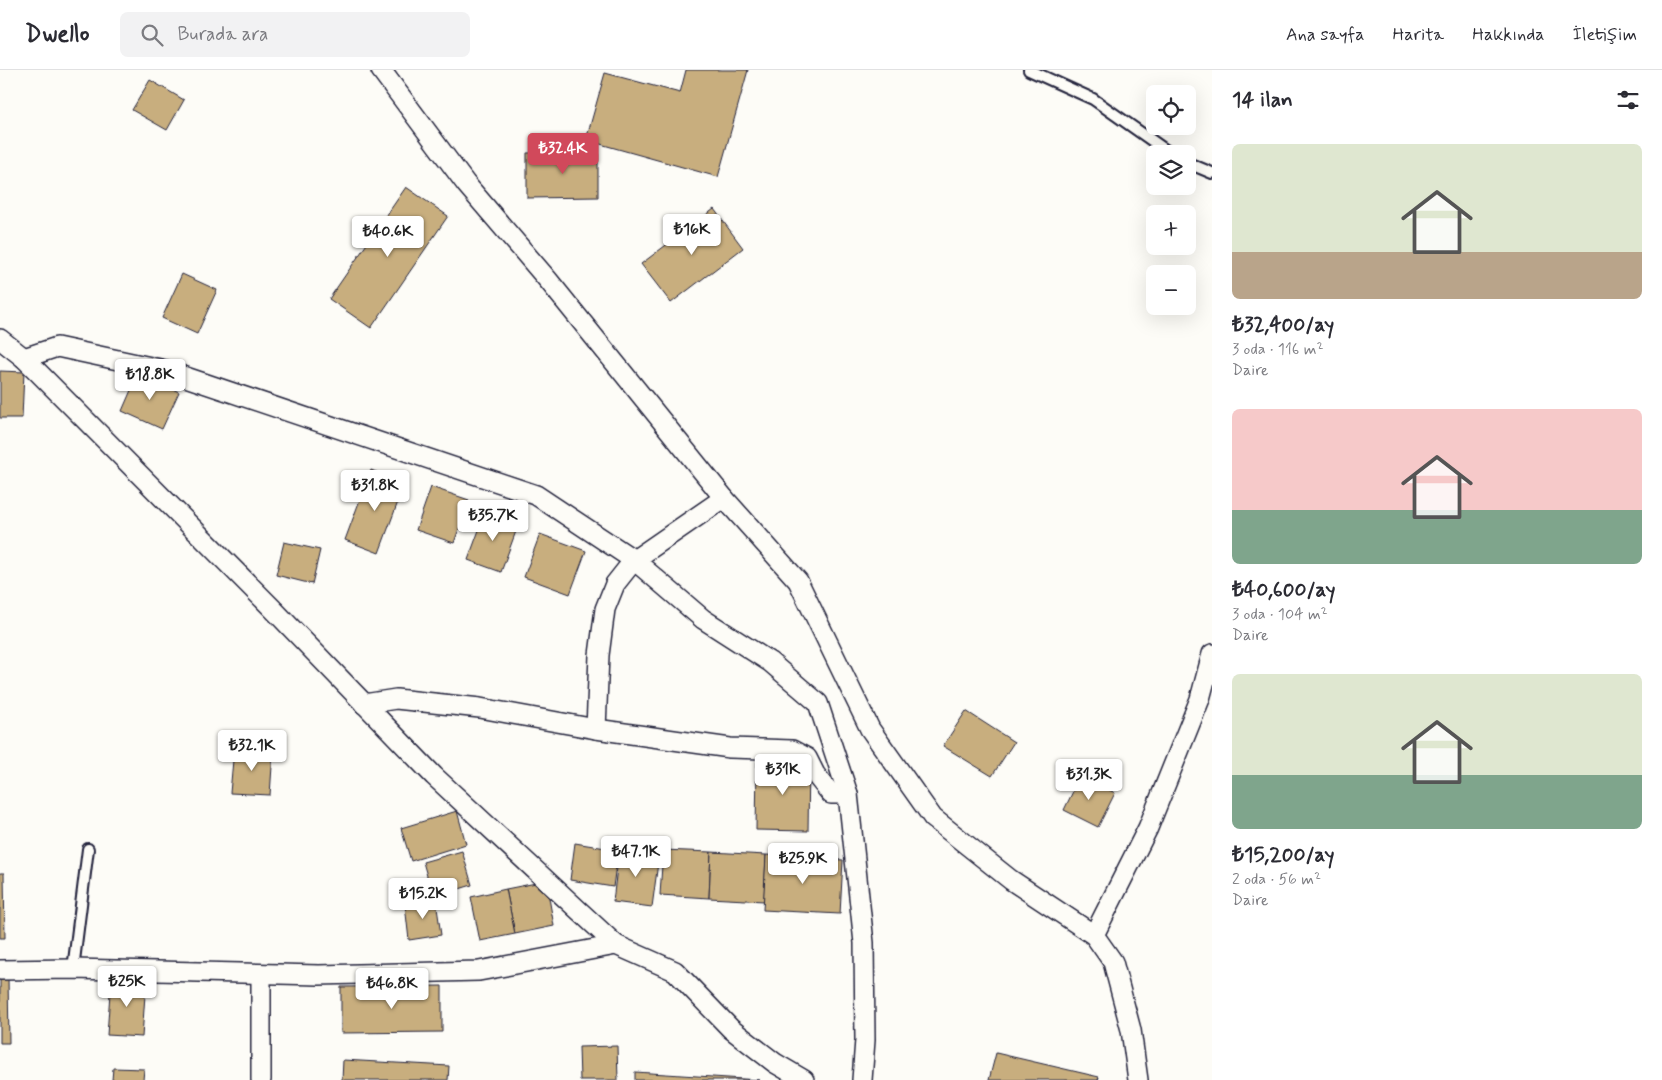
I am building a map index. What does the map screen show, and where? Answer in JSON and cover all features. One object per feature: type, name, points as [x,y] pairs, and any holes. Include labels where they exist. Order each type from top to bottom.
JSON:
[{"type":"street","points":[[382,70],[466,184],[548,280],[724,498],[798,581],[870,729],[933,818],[1011,880],[1094,935],[1113,962],[1131,1030],[1138,1080]]},
{"type":"street","points":[[0,339],[24,358],[265,601],[434,776],[616,945],[675,971],[731,1029],[775,1063],[804,1080]]},
{"type":"street","points":[[24,358],[57,347],[165,370],[536,495],[634,560],[703,619],[770,662],[818,703],[848,794],[864,943],[865,1040],[862,1080]]},
{"type":"street","points":[[596,729],[600,655],[605,609],[615,584],[634,560],[724,498]]},
{"type":"street","points":[[1094,935],[1148,828],[1200,699],[1212,654]]},
{"type":"street","points":[[364,704],[396,699],[480,708],[596,729],[730,748],[792,750],[807,758],[815,774],[832,794],[848,794]]},
{"type":"street","points":[[0,970],[73,969],[319,975],[479,971],[616,945]]},
{"type":"street","points":[[261,974],[261,1080]]},
{"type":"lane","points":[[1029,70],[1093,99],[1158,145]]},
{"type":"lane","points":[[1196,166],[1212,173]]},
{"type":"lane","points":[[73,969],[88,849]]},
{"type":"building","points":[[686,70],[748,70],[718,177],[586,140],[605,73],[680,93]]},
{"type":"building","points":[[150,80],[184,100],[167,130],[132,110]]},
{"type":"building","points":[[598,152],[598,197],[527,198],[527,153]]},
{"type":"building","points":[[406,187],[448,216],[371,328],[329,299]]},
{"type":"building","points":[[714,209],[743,248],[671,303],[641,264]]},
{"type":"building","points":[[182,274],[217,290],[197,334],[162,318]]},
{"type":"building","points":[[0,371],[24,372],[22,418],[0,418]]},
{"type":"building","points":[[138,374],[179,392],[162,429],[122,411]]},
{"type":"building","points":[[371,470],[405,483],[379,553],[345,540]]},
{"type":"building","points":[[431,487],[469,500],[454,543],[416,530]]},
{"type":"building","points":[[486,511],[519,523],[501,572],[468,560]]},
{"type":"building","points":[[540,534],[586,551],[570,594],[524,577]]},
{"type":"building","points":[[284,542],[320,550],[312,584],[276,575]]},
{"type":"building","points":[[966,711],[1014,742],[992,776],[943,746]]},
{"type":"building","points":[[234,749],[273,752],[270,795],[230,793]]},
{"type":"building","points":[[757,762],[809,762],[808,831],[756,830]]},
{"type":"building","points":[[1081,775],[1115,793],[1098,827],[1064,810]]},
{"type":"building","points":[[457,811],[466,844],[411,861],[401,828]]},
{"type":"building","points":[[575,843],[618,850],[613,887],[570,880]]},
{"type":"building","points":[[619,850],[659,855],[652,907],[613,902]]},
{"type":"building","points":[[663,850],[711,852],[709,898],[660,895]]},
{"type":"building","points":[[462,851],[472,885],[433,897],[423,862]]},
{"type":"building","points":[[711,852],[766,855],[764,901],[709,898]]},
{"type":"building","points":[[766,855],[843,860],[840,914],[763,910]]},
{"type":"building","points":[[0,873],[4,873],[5,938],[0,938]]},
{"type":"building","points":[[546,881],[554,926],[515,934],[506,889]]},
{"type":"building","points":[[506,889],[515,934],[480,941],[471,897]]},
{"type":"building","points":[[436,901],[441,935],[409,940],[405,905]]},
{"type":"building","points":[[0,977],[8,977],[9,1043],[0,1043]]},
{"type":"building","points":[[111,979],[146,981],[142,1037],[107,1035]]},
{"type":"building","points":[[442,986],[442,1032],[341,1033],[341,987]]},
{"type":"building","points":[[617,1046],[618,1080],[580,1080],[579,1047]]},
{"type":"building","points":[[996,1053],[1099,1077],[1098,1080],[989,1080]]},
{"type":"building","points":[[343,1060],[449,1066],[448,1080],[342,1080]]},
{"type":"building","points":[[113,1068],[144,1069],[143,1080],[112,1080]]},
{"type":"building","points":[[635,1072],[759,1080],[635,1080]]}]
